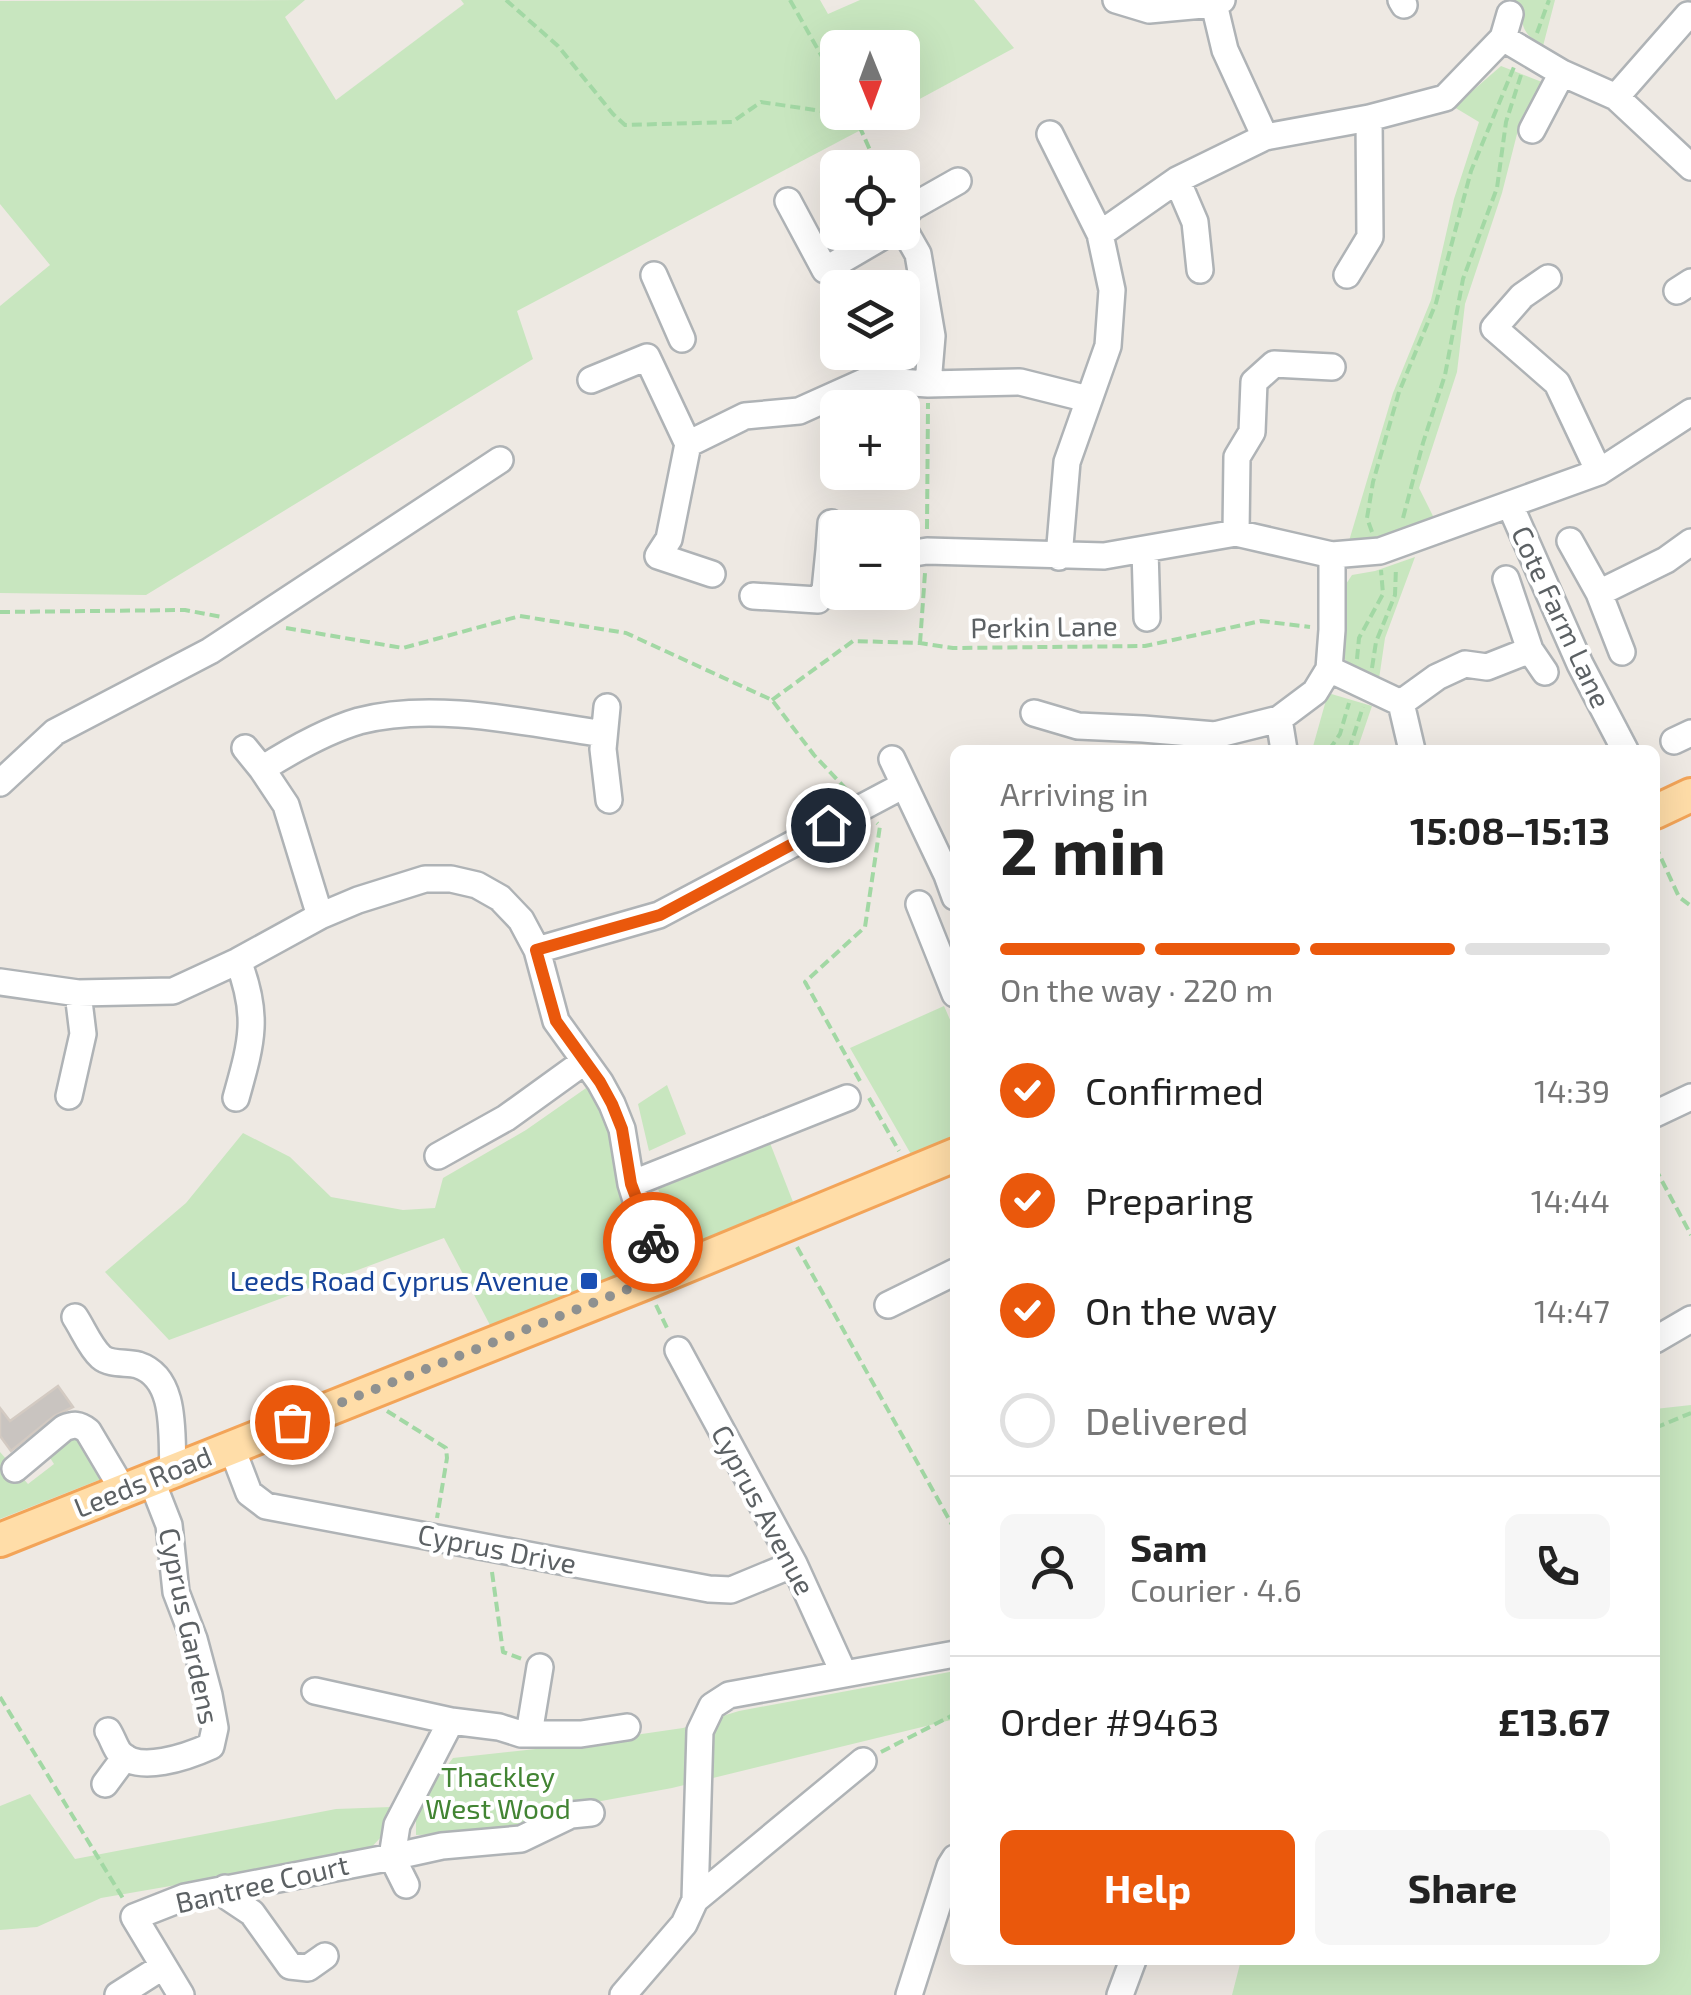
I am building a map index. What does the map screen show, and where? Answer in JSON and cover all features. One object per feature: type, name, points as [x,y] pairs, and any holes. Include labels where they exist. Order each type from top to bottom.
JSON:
[{"type":"main road","points":[[1660,808],[1691,795]]},
{"type":"main road","name":"Leeds Road","points":[[0,1540],[950,1157]]},
{"type":"street","points":[[1116,0],[1149,10],[1218,2],[1225,50],[1266,136]]},
{"type":"street","points":[[1616,96],[1686,11]]},
{"type":"street","points":[[1100,234],[1178,180],[1266,136],[1369,118],[1445,98],[1516,39],[1562,73],[1616,96],[1691,168]]},
{"type":"street","points":[[1532,130],[1562,73]]},
{"type":"street","points":[[1346,276],[1370,237],[1369,118]]},
{"type":"street","points":[[1050,134],[1100,234],[1112,290],[1108,346],[1068,462],[1058,556]]},
{"type":"street","points":[[1178,180],[1196,222],[1200,270]]},
{"type":"street","points":[[920,202],[958,181]]},
{"type":"street","points":[[788,201],[826,270],[860,250]]},
{"type":"street","points":[[916,250],[932,336],[928,384]]},
{"type":"street","points":[[591,380],[688,335],[654,275]]},
{"type":"street","points":[[1548,278],[1522,296],[1494,328],[1557,383],[1599,472]]},
{"type":"street","points":[[647,357],[688,444],[669,539],[658,556],[712,574]]},
{"type":"street","points":[[1236,533],[1237,458],[1252,432],[1254,382],[1274,364],[1332,367]]},
{"type":"street","points":[[688,444],[746,416],[798,411],[868,380],[928,384],[1020,382],[1088,399]]},
{"type":"street","name":"Cote Farm Lane","points":[[1621,745],[1580,664],[1510,505],[1599,472],[1688,421]]},
{"type":"street","points":[[0,783],[56,732],[226,641],[500,460]]},
{"type":"street","points":[[920,552],[1104,556],[1236,533],[1332,555],[1388,548],[1510,505]]},
{"type":"street","points":[[1570,541],[1599,593],[1622,652]]},
{"type":"street","points":[[1599,593],[1666,560],[1691,542]]},
{"type":"street","points":[[1145,550],[1146,618]]},
{"type":"street","points":[[1034,713],[1142,739],[1215,735],[1279,718],[1315,692],[1329,669],[1332,555]]},
{"type":"street","points":[[1506,579],[1530,650],[1546,672]]},
{"type":"street","points":[[752,596],[820,597]]},
{"type":"street","points":[[1401,703],[1464,664],[1487,666],[1530,650]]},
{"type":"street","points":[[1329,669],[1401,703]]},
{"type":"street","points":[[1401,703],[1411,745]]},
{"type":"street","points":[[607,707],[604,771],[609,800]]},
{"type":"street","points":[[262,769],[332,730],[406,713],[430,712],[604,734]]},
{"type":"street","points":[[1279,718],[1283,745]]},
{"type":"street","points":[[245,748],[280,794],[291,816],[304,872],[320,916]]},
{"type":"street","points":[[892,759],[950,883]]},
{"type":"street","points":[[536,950],[660,915],[904,785]]},
{"type":"street","points":[[0,982],[78,994],[173,990],[238,961],[320,916],[412,881],[451,879],[477,885],[500,898],[521,920],[536,950],[556,1021],[606,1093],[622,1129],[631,1184],[656,1278]]},
{"type":"street","points":[[919,904],[950,982]]},
{"type":"street","points":[[236,1098],[253,1026],[250,996],[238,961]]},
{"type":"street","points":[[70,1096],[84,1034],[78,994]]},
{"type":"street","points":[[438,1156],[506,1118],[585,1061]]},
{"type":"street","points":[[1660,1112],[1691,1096]]},
{"type":"street","points":[[631,1184],[848,1098]]},
{"type":"street","points":[[888,1306],[950,1275]]},
{"type":"street","points":[[15,1469],[64,1428],[80,1425],[149,1480],[168,1397],[160,1380],[146,1368],[102,1359],[75,1318]]},
{"type":"street","points":[[1660,1337],[1691,1319]]},
{"type":"street","name":"Cyprus Avenue","points":[[678,1350],[794,1564],[844,1674]]},
{"type":"street","name":"Cyprus Drive","points":[[231,1446],[249,1493],[266,1506],[709,1589],[730,1590],[794,1564]]},
{"type":"street","name":"Cyprus Gardens","points":[[125,1757],[152,1763],[190,1756],[210,1746],[214,1728],[194,1639],[176,1592],[169,1526],[149,1480]]},
{"type":"street","points":[[623,1995],[684,1924],[694,1900],[700,1730],[712,1706],[729,1696],[950,1655]]},
{"type":"street","points":[[529,1734],[540,1666]]},
{"type":"street","points":[[315,1691],[521,1734],[580,1734],[627,1727]]},
{"type":"street","points":[[406,1885],[392,1857],[397,1825],[451,1721]]},
{"type":"street","points":[[105,1784],[125,1757],[120,1755],[108,1731]]},
{"type":"street","points":[[694,1900],[864,1761]]},
{"type":"street","name":"Bantree Court","points":[[134,1918],[185,1897],[442,1846],[521,1839],[571,1815],[590,1814]]},
{"type":"street","points":[[909,1995],[950,1866]]},
{"type":"street","points":[[225,1888],[228,1897],[252,1913],[290,1966],[308,1968],[325,1956]]},
{"type":"street","points":[[134,1918],[181,1995]]},
{"type":"street","points":[[1120,1995],[1131,1965]]},
{"type":"street","points":[[118,1995],[162,1967]]},
{"type":"path","points":[[506,0],[558,46],[625,124],[732,122],[762,102],[820,110]]},
{"type":"path","points":[[790,0],[820,52]]},
{"type":"path","points":[[1349,745],[1362,685],[1395,595],[1388,548],[1367,518],[1372,482],[1399,392],[1436,303],[1472,171],[1516,39],[1549,0]]},
{"type":"path","points":[[1332,745],[1362,685],[1359,638],[1382,594],[1388,548],[1445,375],[1463,279],[1497,188],[1516,39]]},
{"type":"path","points":[[918,510],[928,384]]},
{"type":"path","points":[[918,610],[920,643]]},
{"type":"path","name":"Perkin Lane","points":[[772,700],[854,641],[953,648],[1145,646],[1261,621],[1332,630]]},
{"type":"path","points":[[1660,856],[1679,897],[1691,906]]},
{"type":"path","points":[[1660,1177],[1691,1235]]},
{"type":"path","points":[[784,1225],[950,1521]]},
{"type":"path","points":[[656,1278],[678,1350]]},
{"type":"path","points":[[361,1395],[446,1448],[434,1538]]},
{"type":"path","points":[[1660,1426],[1691,1413]]},
{"type":"path","points":[[489,1548],[503,1652],[540,1666]]},
{"type":"path","points":[[0,1697],[134,1918]]},
{"type":"path","points":[[864,1761],[950,1717]]},
{"type":"green space","points":[[305,0],[285,17],[336,100],[464,4],[461,0],[820,0],[828,14],[860,0],[974,0],[1014,48],[920,99],[920,30],[820,30],[820,130],[861,130],[517,311],[533,359],[146,595],[0,593],[0,306],[50,265],[0,204],[0,1]]},
{"type":"green space","points":[[1504,0],[1555,0],[1543,46],[1524,29],[1521,4]]},
{"type":"green space","points":[[1501,66],[1547,84],[1517,134],[1465,304],[1457,372],[1419,488],[1434,518],[1368,544],[1349,541],[1393,393],[1431,300],[1454,199],[1479,122],[1454,107]]},
{"type":"green space","points":[[1415,557],[1385,638],[1379,679],[1351,665],[1338,653],[1344,587],[1352,575]]},
{"type":"green space","points":[[1328,693],[1372,706],[1359,745],[1313,745]]},
{"type":"green space","points":[[944,1006],[950,1020],[950,1139],[912,1156],[850,1048]]},
{"type":"green space","points":[[667,1085],[686,1134],[649,1151],[638,1104]]},
{"type":"green space","points":[[589,1086],[614,1119],[619,1190],[648,1264],[490,1325],[444,1238],[169,1340],[105,1272],[186,1203],[243,1133],[290,1157],[331,1197],[403,1210],[435,1208],[443,1178],[526,1130]]},
{"type":"green space","points":[[770,1143],[795,1207],[696,1245],[677,1234],[658,1189]]},
{"type":"green space","points":[[1691,1405],[1691,1995],[1232,1995],[1240,1965],[1660,1965],[1660,1408]]},
{"type":"green space","points":[[71,1429],[109,1476],[0,1519],[0,1452],[28,1484],[54,1464],[45,1450]]},
{"type":"green space","name":"Thackley West Wood","points":[[950,1672],[950,1720],[672,1788],[585,1804],[511,1832],[416,1835],[416,1806],[453,1758],[683,1728],[739,1711]]},
{"type":"green space","points":[[30,1794],[75,1859],[336,1809],[391,1807],[382,1836],[367,1852],[101,1898],[37,1927],[0,1930],[0,1806]]},
{"type":"building","points":[[58,1386],[73,1407],[54,1416],[11,1451],[0,1436],[0,1408],[10,1421]]},
{"type":"way so far","points":[[292,1422],[666,1274],[653,1242]]},
{"type":"place","name":"Leeds Road Cyprus Avenue","points":[[589,1281]]},
{"type":"route","points":[[653,1242],[631,1184],[622,1129],[612,1104],[556,1021],[536,950],[660,915],[828,825]]}]
